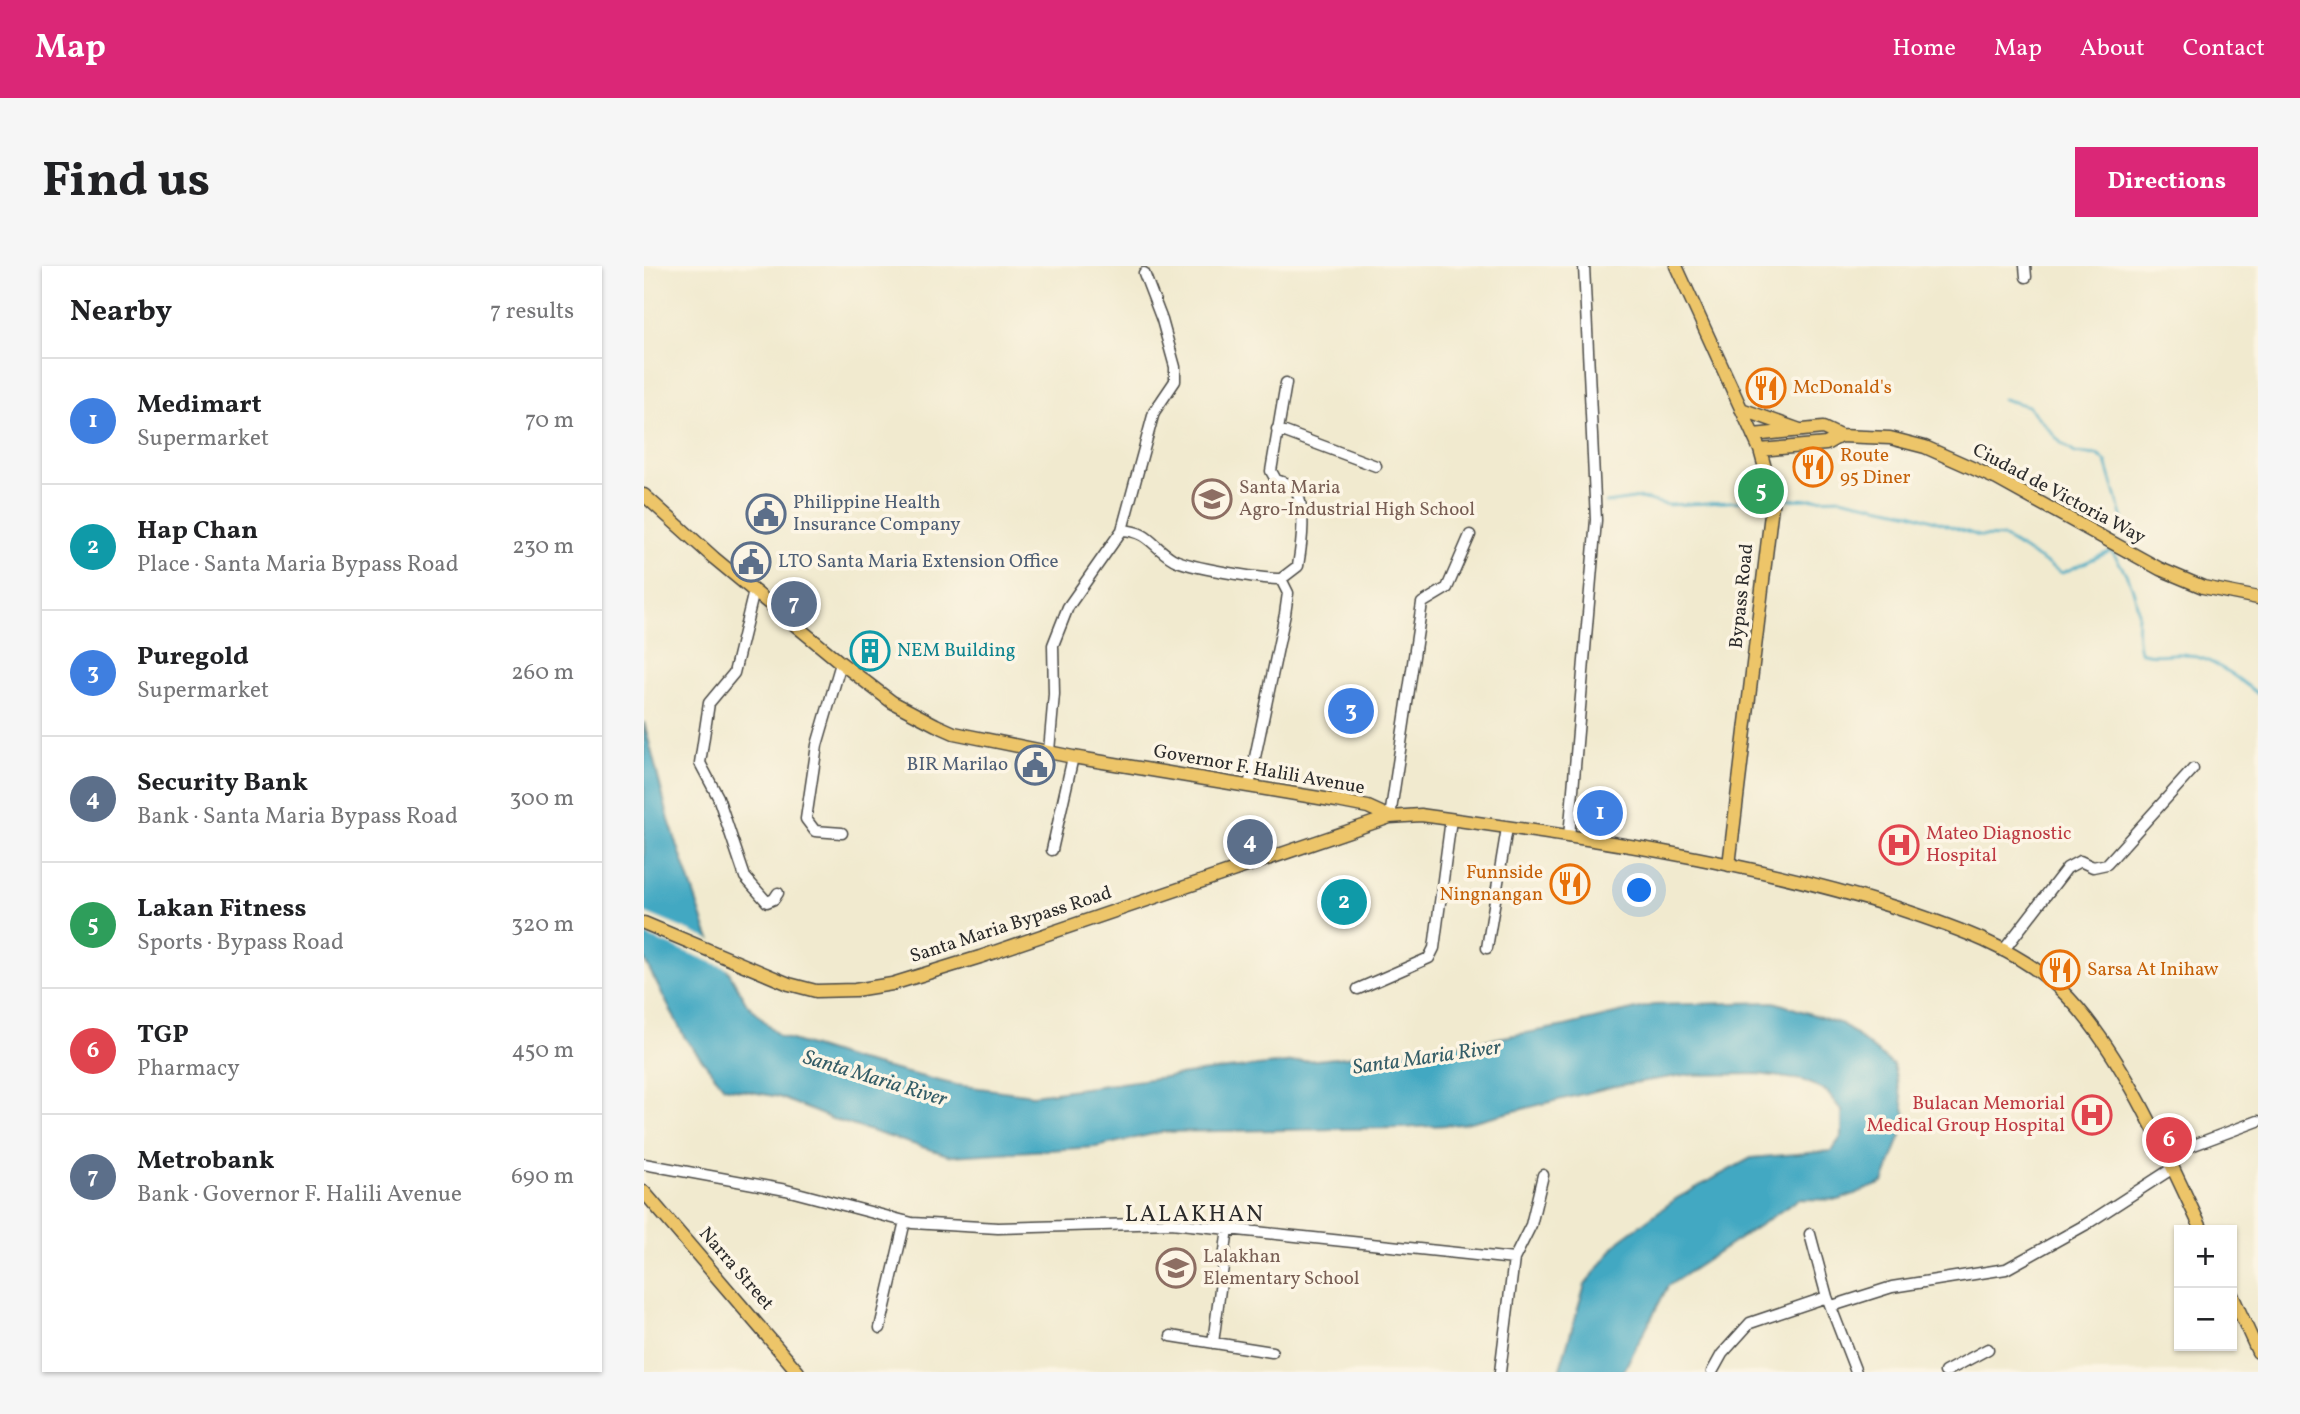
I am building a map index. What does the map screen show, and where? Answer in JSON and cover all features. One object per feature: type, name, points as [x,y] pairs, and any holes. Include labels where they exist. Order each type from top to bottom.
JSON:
[{"type":"main road","name":"Bypass Road","points":[[1676,266],[1760,450],[1772,504],[1729,866]]},
{"type":"main road","points":[[1741,409],[1801,430]]},
{"type":"main road","name":"Ciudad de Victoria Way","points":[[1753,435],[1823,428],[1840,436],[1890,438],[1926,447],[1997,479],[2160,569],[2203,587],[2258,598]]},
{"type":"main road","name":"Ciudad de Victoria Way","points":[[1760,450],[1826,444],[1840,436]]},
{"type":"main road","name":"Governor F. Halili Avenue","points":[[644,495],[841,663],[892,702],[954,733],[1073,757],[1368,807],[1390,817],[1421,815],[1569,836],[1729,866],[1845,892],[1957,929],[2003,951],[2059,988],[2092,1023],[2173,1168],[2200,1225]]},
{"type":"main road","name":"Santa Maria Bypass Road","points":[[644,923],[761,972],[816,991],[855,990],[892,984],[980,957],[1390,817]]},
{"type":"main road","name":"Narra Street","points":[[644,1192],[798,1372]]},
{"type":"main road","points":[[2237,1306],[2258,1352]]},
{"type":"street","points":[[1569,836],[1596,520],[1584,266]]},
{"type":"street","points":[[1049,751],[1054,694],[1053,645],[1068,607],[1122,530],[1154,412],[1175,382],[1175,367],[1162,320],[1144,273]]},
{"type":"street","points":[[1122,530],[1139,531],[1178,561],[1281,579],[1298,566],[1302,517],[1299,494],[1294,486],[1272,475],[1286,383]]},
{"type":"street","points":[[1277,429],[1376,466]]},
{"type":"street","points":[[1390,817],[1422,603],[1447,588],[1471,535]]},
{"type":"street","points":[[1249,786],[1285,614],[1288,593],[1281,579]]},
{"type":"street","points":[[754,591],[734,673],[709,703],[700,763],[718,797],[745,877],[767,902],[774,900],[778,893]]},
{"type":"street","points":[[841,663],[817,745],[806,819],[815,831],[842,833]]},
{"type":"street","points":[[1052,850],[1073,757]]},
{"type":"street","points":[[2003,951],[2067,868],[2080,861],[2093,867],[2107,864],[2193,769]]},
{"type":"street","points":[[1358,989],[1429,958],[1434,948],[1451,819]]},
{"type":"street","points":[[1487,948],[1507,828]]},
{"type":"street","points":[[2166,1155],[2258,1121]]},
{"type":"street","points":[[644,1164],[786,1190],[905,1221],[998,1228],[1171,1223],[1514,1259]]},
{"type":"street","points":[[1713,1372],[1722,1354],[1750,1323],[1892,1287],[2006,1269],[2085,1225],[2173,1168]]},
{"type":"street","points":[[1500,1372],[1514,1259],[1531,1225],[1543,1175]]},
{"type":"street","points":[[880,1328],[905,1221]]},
{"type":"street","points":[[1213,1343],[1228,1228]]},
{"type":"street","points":[[1810,1234],[1829,1301],[1856,1372]]},
{"type":"street","points":[[1171,1336],[1272,1352]]},
{"type":"street","points":[[1945,1372],[1988,1349]]},
{"type":"water","name":"Santa Maria River","points":[[644,722],[669,820],[708,935],[747,1004],[779,1036],[851,1059],[956,1085],[1033,1095],[1208,1071],[1454,1046],[1565,1026],[1653,1005],[1774,1002],[1842,1024],[1893,1065],[1907,1119],[1883,1183],[1839,1200],[1799,1199],[1668,1286],[1623,1372],[1559,1372],[1585,1285],[1620,1240],[1677,1198],[1751,1158],[1831,1151],[1842,1136],[1842,1111],[1826,1091],[1802,1080],[1758,1074],[1684,1075],[1615,1086],[1462,1124],[1402,1128],[1162,1132],[1096,1147],[951,1156],[832,1119],[779,1097],[724,1087],[685,1038],[644,959]]},
{"type":"pier","points":[[644,912],[716,942],[733,971],[644,935]]},
{"type":"waterway","points":[[2003,399],[2028,406],[2062,444],[2075,453],[2098,455],[2106,462],[2124,522]]},
{"type":"waterway","points":[[1606,503],[1640,498],[1668,505],[1768,500]]},
{"type":"waterway","points":[[1779,500],[1840,498],[1911,513],[1979,536],[2003,537],[2062,573],[2111,551],[2125,572],[2135,596],[2140,652],[2151,655],[2184,654],[2204,659],[2233,675],[2258,694]]},
{"type":"place","name":"McDonald's","points":[[1766,388]]},
{"type":"place","name":"Route 95 Diner","points":[[1813,467]]},
{"type":"place","name":"Lakan Fitness","points":[[1761,491]]},
{"type":"place","name":"Santa Maria Agro-Industrial High School","points":[[1212,499]]},
{"type":"place","name":"Philippine Health Insurance Company","points":[[766,514]]},
{"type":"place","name":"LTO Santa Maria Extension Office","points":[[751,562]]},
{"type":"place","name":"Metrobank","points":[[794,604]]},
{"type":"place","name":"NEM Building","points":[[870,651]]},
{"type":"place","name":"Puregold","points":[[1351,711]]},
{"type":"place","name":"BIR Marilao","points":[[1035,765]]},
{"type":"place","name":"Medimart","points":[[1600,813]]},
{"type":"place","name":"Security Bank","points":[[1250,842]]},
{"type":"place","name":"Mateo Diagnostic Hospital","points":[[1899,845]]},
{"type":"place","name":"Funnside Ningnangan","points":[[1570,884]]},
{"type":"place","name":"Hap Chan","points":[[1344,902]]},
{"type":"place","name":"Sarsa At Inihaw","points":[[2060,970]]},
{"type":"place","name":"Bulacan Memorial Medical Group Hospital","points":[[2092,1115]]},
{"type":"place","name":"TGP","points":[[2169,1140]]},
{"type":"place","name":"Lalakhan Elementary School","points":[[1176,1268]]},
{"type":"district","name":"LALAKHAN","points":[[1195,1215]]}]
